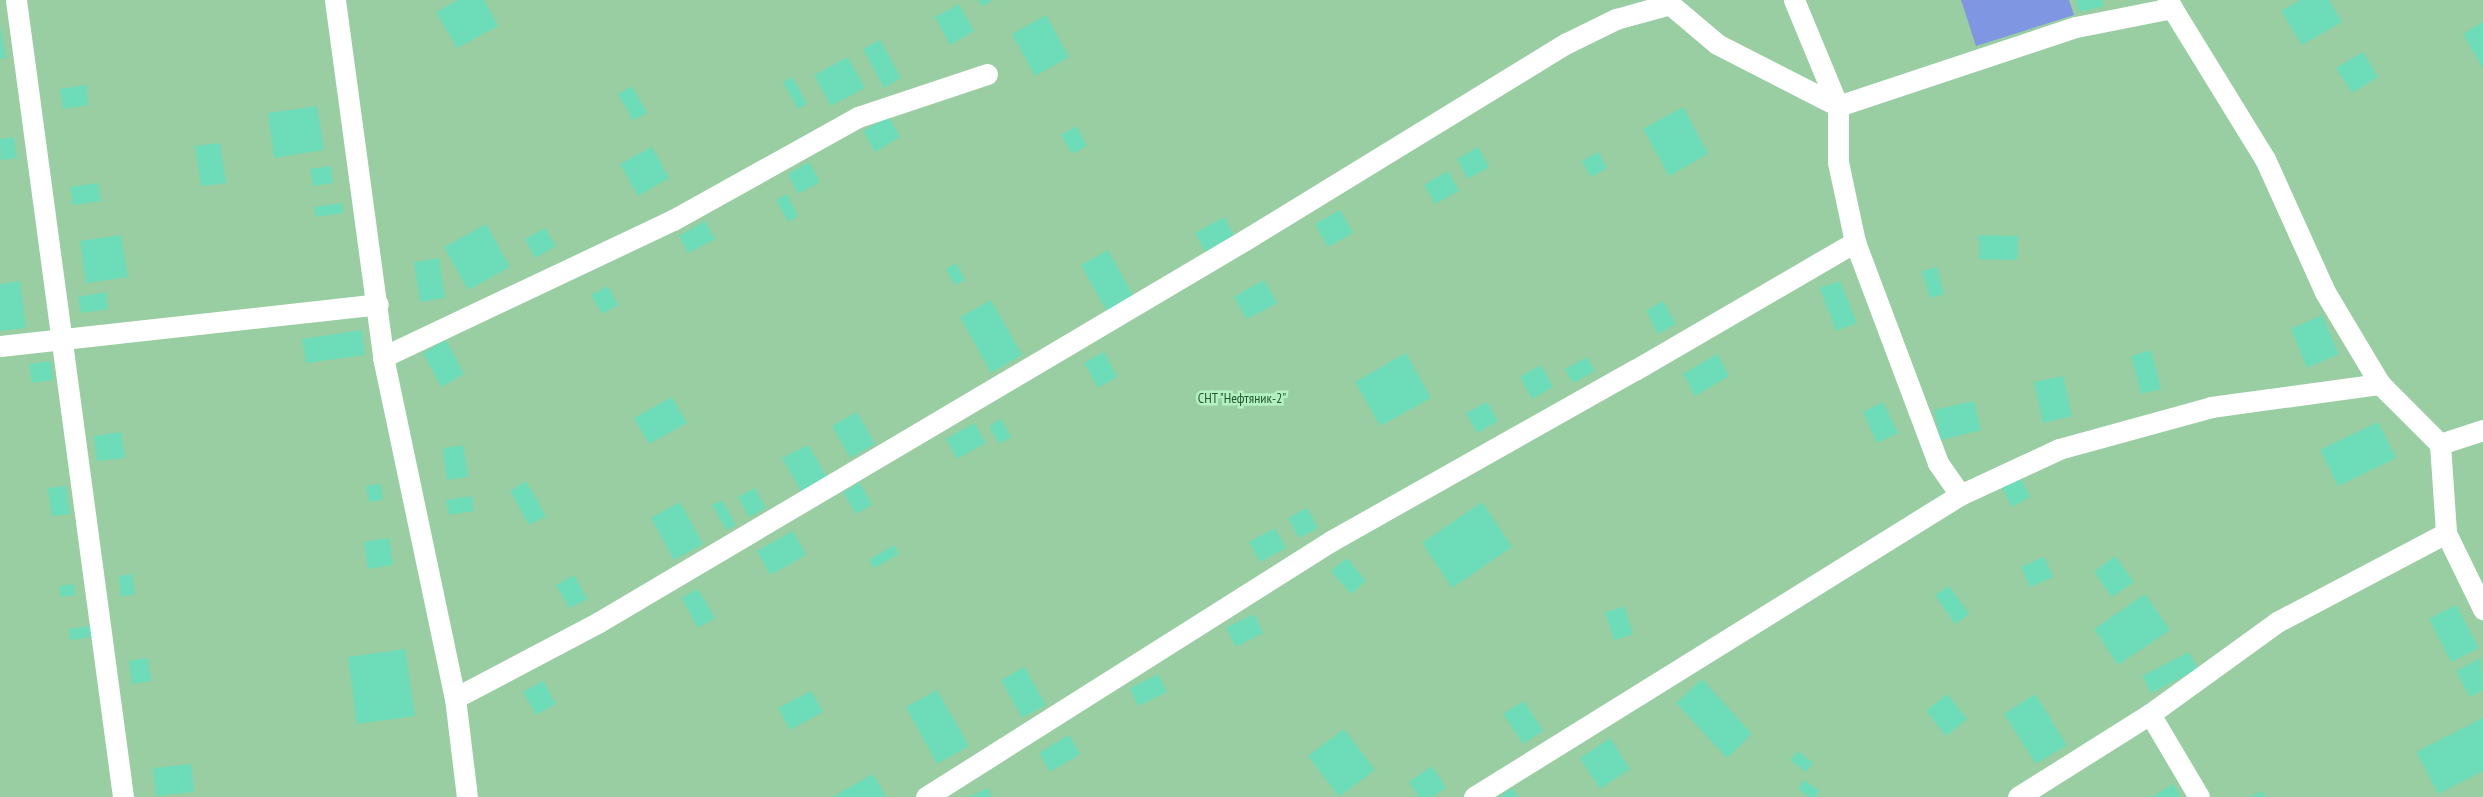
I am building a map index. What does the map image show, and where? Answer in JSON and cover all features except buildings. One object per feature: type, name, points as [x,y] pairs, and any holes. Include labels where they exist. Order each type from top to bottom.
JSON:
[{"type":"lane","points":[[16,0],[123,797]]},
{"type":"lane","points":[[335,0],[378,304],[383,357],[455,698],[467,797]]},
{"type":"lane","points":[[1794,0],[1838,106],[1838,162],[1855,242],[1938,463],[1960,495]]},
{"type":"lane","points":[[455,698],[599,622],[1245,240],[1566,43],[1616,19],[1667,2],[1717,44],[1838,106],[2076,27],[2170,4],[2265,159],[2325,292],[2380,384],[2440,444],[2446,533],[2483,609]]},
{"type":"lane","points":[[383,357],[673,220],[858,117],[987,74]]},
{"type":"lane","points":[[926,797],[1331,540],[1635,370],[1855,242]]},
{"type":"lane","points":[[0,346],[378,304]]},
{"type":"lane","points":[[1474,797],[1960,495],[2059,449],[2211,407],[2380,384]]},
{"type":"lane","points":[[2440,444],[2483,430]]},
{"type":"lane","points":[[2018,797],[2150,714],[2277,622],[2446,533]]},
{"type":"lane","points":[[2150,714],[2199,797]]},
{"type":"green space","name":"СНТ \"Нефтяник-2\"","points":[[0,0],[2483,0],[2483,797],[0,797]]},
{"type":"water","points":[[1961,0],[2069,0],[2074,15],[1976,46]]}]
